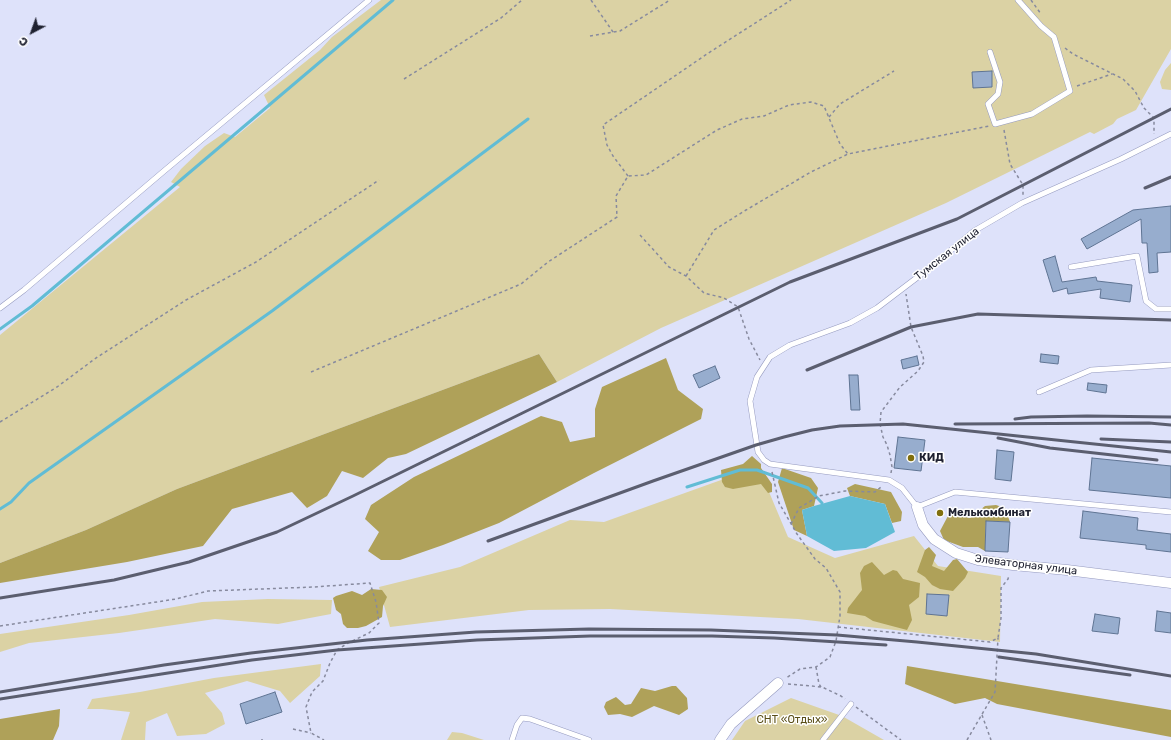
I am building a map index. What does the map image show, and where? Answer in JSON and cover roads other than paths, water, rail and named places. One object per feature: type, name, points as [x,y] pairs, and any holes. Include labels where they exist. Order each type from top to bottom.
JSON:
[{"type":"street","name":"Элеваторная улица","points":[[917,507],[923,525],[934,539],[956,553],[978,560],[1171,583]]},
{"type":"street","points":[[720,740],[731,724],[778,683]]},
{"type":"lane","points":[[0,308],[24,290],[181,156],[369,0]]},
{"type":"lane","points":[[990,52],[1000,82],[998,94],[988,104],[995,124],[1032,114],[1070,91],[1054,37],[1041,26],[1018,0]]},
{"type":"lane","name":"Тумская улица","points":[[750,401],[757,377],[770,357],[790,345],[850,323],[877,308],[974,231],[1022,203],[1121,159],[1171,134]]},
{"type":"lane","points":[[1071,267],[1137,256],[1146,301],[1156,309],[1171,309]]},
{"type":"lane","points":[[1039,392],[1091,370],[1171,365]]},
{"type":"lane","name":"Элеваторная улица","points":[[750,401],[758,452],[764,460],[770,464],[889,480],[902,488],[917,507]]},
{"type":"lane","points":[[917,507],[955,492],[1171,512]]},
{"type":"lane","points":[[823,740],[851,704]]},
{"type":"lane","points":[[512,740],[517,725],[522,718],[530,719],[589,740]]},
{"type":"water","points":[[850,496],[885,504],[895,532],[866,548],[834,551],[807,536],[802,510]]},
{"type":"waterway","points":[[0,329],[32,306],[393,0]]},
{"type":"waterway","points":[[0,509],[11,502],[29,483],[272,311],[528,119]]},
{"type":"waterway","points":[[687,487],[740,470],[757,470],[808,488],[822,503]]},
{"type":"railway","points":[[0,598],[114,580],[189,562],[277,532],[790,282],[957,219],[1171,109]]},
{"type":"railway","points":[[1145,188],[1171,177]]},
{"type":"railway","points":[[807,370],[911,327],[978,314],[1171,320]]},
{"type":"railway","points":[[1015,419],[1031,417],[1087,416],[1171,417]]},
{"type":"railway","points":[[955,424],[1149,423],[1171,425]]},
{"type":"railway","points":[[488,541],[756,445],[812,430],[840,426],[903,424],[1171,452]]},
{"type":"railway","points":[[998,438],[1050,448],[1157,460]]},
{"type":"railway","points":[[1101,439],[1171,442]]},
{"type":"railway","points":[[0,692],[164,665],[251,653],[367,640],[476,632],[589,629],[711,630],[837,635],[1036,654],[1171,676]]},
{"type":"railway","points":[[0,699],[252,660],[337,650],[477,640],[590,636],[712,636],[774,638],[886,645]]},
{"type":"railway","points":[[999,657],[1130,675]]},
{"type":"place","name":"КИД","points":[[911,458]]},
{"type":"place","name":"Мелькомбинат","points":[[940,513]]},
{"type":"park label","name":"СНТ «Отдых»","points":[[792,720]]}]
